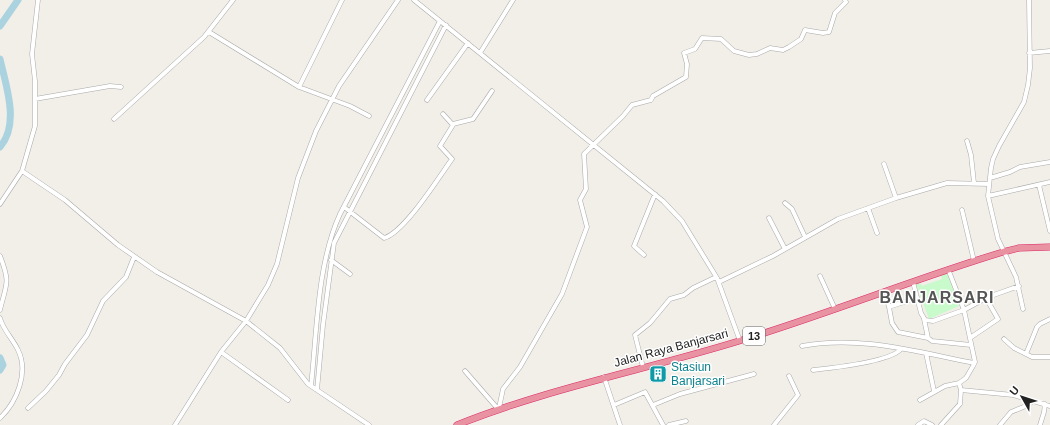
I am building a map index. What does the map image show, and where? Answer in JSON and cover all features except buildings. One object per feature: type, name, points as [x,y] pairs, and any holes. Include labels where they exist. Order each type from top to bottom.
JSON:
[{"type":"highway","name":"Jalan Raya Banjarsari","points":[[458,425],[499,408],[603,377],[740,341],[885,293],[948,269],[1003,252],[1019,248],[1050,247]]},
{"type":"street","points":[[0,204],[22,171],[35,126],[32,54],[38,0]]},
{"type":"street","points":[[114,119],[174,67],[209,32],[233,0]]},
{"type":"street","points":[[299,87],[342,0]]},
{"type":"street","points":[[175,425],[221,352],[246,321],[268,285],[277,264],[298,178],[316,132],[332,98],[398,0]]},
{"type":"street","points":[[414,0],[525,91],[594,144],[655,194],[682,221],[719,282],[740,341]]},
{"type":"street","points":[[480,53],[513,0]]},
{"type":"street","points":[[499,408],[503,389],[520,367],[562,294],[586,227],[580,200],[586,189],[584,154],[623,116],[632,105],[651,100],[653,96],[686,77],[687,64],[684,53],[695,49],[702,38],[721,40],[734,51],[749,55],[757,54],[770,48],[783,50],[801,39],[805,30],[823,33],[829,32],[835,13],[846,2],[845,0]]},
{"type":"street","points":[[1023,309],[1019,286],[1003,252],[993,224],[988,196],[991,168],[999,146],[1024,102],[1030,53],[1029,0]]},
{"type":"street","points":[[417,74],[440,21]]},
{"type":"street","points":[[314,388],[329,252],[347,209],[417,74],[446,25]]},
{"type":"street","points":[[209,32],[299,87],[332,98],[369,116]]},
{"type":"street","points":[[427,100],[468,43]]},
{"type":"street","points":[[1030,53],[1050,51]]},
{"type":"street","points":[[35,99],[110,86],[121,87]]},
{"type":"street","points":[[347,209],[382,237],[387,237],[407,220],[452,159],[440,146],[453,124],[473,119],[492,91]]},
{"type":"street","points":[[444,114],[453,124]]},
{"type":"street","points":[[967,141],[972,155],[974,183]]},
{"type":"street","points":[[990,178],[1010,172],[1020,167],[1050,162]]},
{"type":"street","points":[[884,164],[896,198]]},
{"type":"street","points":[[22,171],[69,203],[134,257],[174,283],[246,321],[280,348],[303,379],[369,425]]},
{"type":"street","points":[[324,293],[331,260],[329,252],[339,226],[364,177]]},
{"type":"street","points":[[988,196],[1050,182]]},
{"type":"street","points":[[719,282],[785,249],[838,219],[868,208],[947,183],[989,184]]},
{"type":"street","points":[[1039,185],[1050,231]]},
{"type":"street","points":[[644,255],[634,246],[655,194]]},
{"type":"street","points":[[785,203],[792,208],[805,237]]},
{"type":"street","points":[[868,208],[877,233]]},
{"type":"street","points":[[962,210],[974,261]]},
{"type":"street","points":[[769,218],[785,249]]},
{"type":"street","points":[[0,256],[6,271],[8,283],[0,310]]},
{"type":"street","points":[[28,408],[46,391],[59,375],[71,355],[87,335],[103,301],[126,277],[134,257]]},
{"type":"street","points":[[331,260],[350,274]]},
{"type":"street","points":[[920,400],[934,391],[959,383],[969,374],[974,363],[964,310],[948,269]]},
{"type":"street","points":[[820,276],[835,309]]},
{"type":"street","points":[[643,367],[635,336],[650,323],[670,299],[685,294],[694,287],[716,277]]},
{"type":"street","points":[[913,282],[916,298],[924,319],[928,338]]},
{"type":"street","points":[[924,319],[933,320],[964,310],[986,298],[1019,286]]},
{"type":"street","points":[[885,293],[892,323],[898,332],[928,338],[932,341],[971,345]]},
{"type":"street","points":[[889,307],[916,298]]},
{"type":"street","points":[[970,338],[998,319],[986,298]]},
{"type":"street","points":[[0,318],[18,350],[23,371],[17,391],[7,410],[0,418]]},
{"type":"street","points":[[1026,354],[1037,327],[1050,319]]},
{"type":"street","points":[[1004,339],[1014,348],[1032,357],[1050,357]]},
{"type":"street","points":[[802,346],[819,343],[850,342],[901,348],[974,363]]},
{"type":"street","points":[[814,370],[861,363],[894,354],[901,348]]},
{"type":"street","points":[[221,352],[288,400]]},
{"type":"street","points":[[926,354],[934,391]]},
{"type":"street","points":[[465,371],[499,408]]},
{"type":"street","points":[[652,404],[680,394],[754,374]]},
{"type":"street","points":[[774,425],[798,395],[789,376]]},
{"type":"street","points":[[603,377],[620,425]]},
{"type":"street","points":[[941,425],[960,404],[961,390],[959,383]]},
{"type":"street","points":[[961,390],[1012,395],[1050,406]]},
{"type":"street","points":[[614,405],[643,392],[646,393],[663,425]]},
{"type":"street","points":[[1000,425],[1011,412],[1026,406],[1033,400]]},
{"type":"street","points":[[1040,425],[1044,412],[1044,404]]},
{"type":"street","points":[[669,425],[686,421]]},
{"type":"street","points":[[918,425],[924,421],[932,425]]},
{"type":"green space","points":[[947,273],[959,306],[929,319],[916,284],[920,283],[922,286],[942,279],[941,275]]},
{"type":"waterway","points":[[0,26],[18,0]]},
{"type":"waterway","points":[[0,59],[10,104],[9,127],[6,138],[0,147]]},
{"type":"waterway","points":[[0,358],[3,365],[0,370]]},
{"type":"place","name":"Stasiun Banjarsari","points":[[658,374]]},
{"type":"district","name":"BANJARSARI","points":[[937,297]]}]
